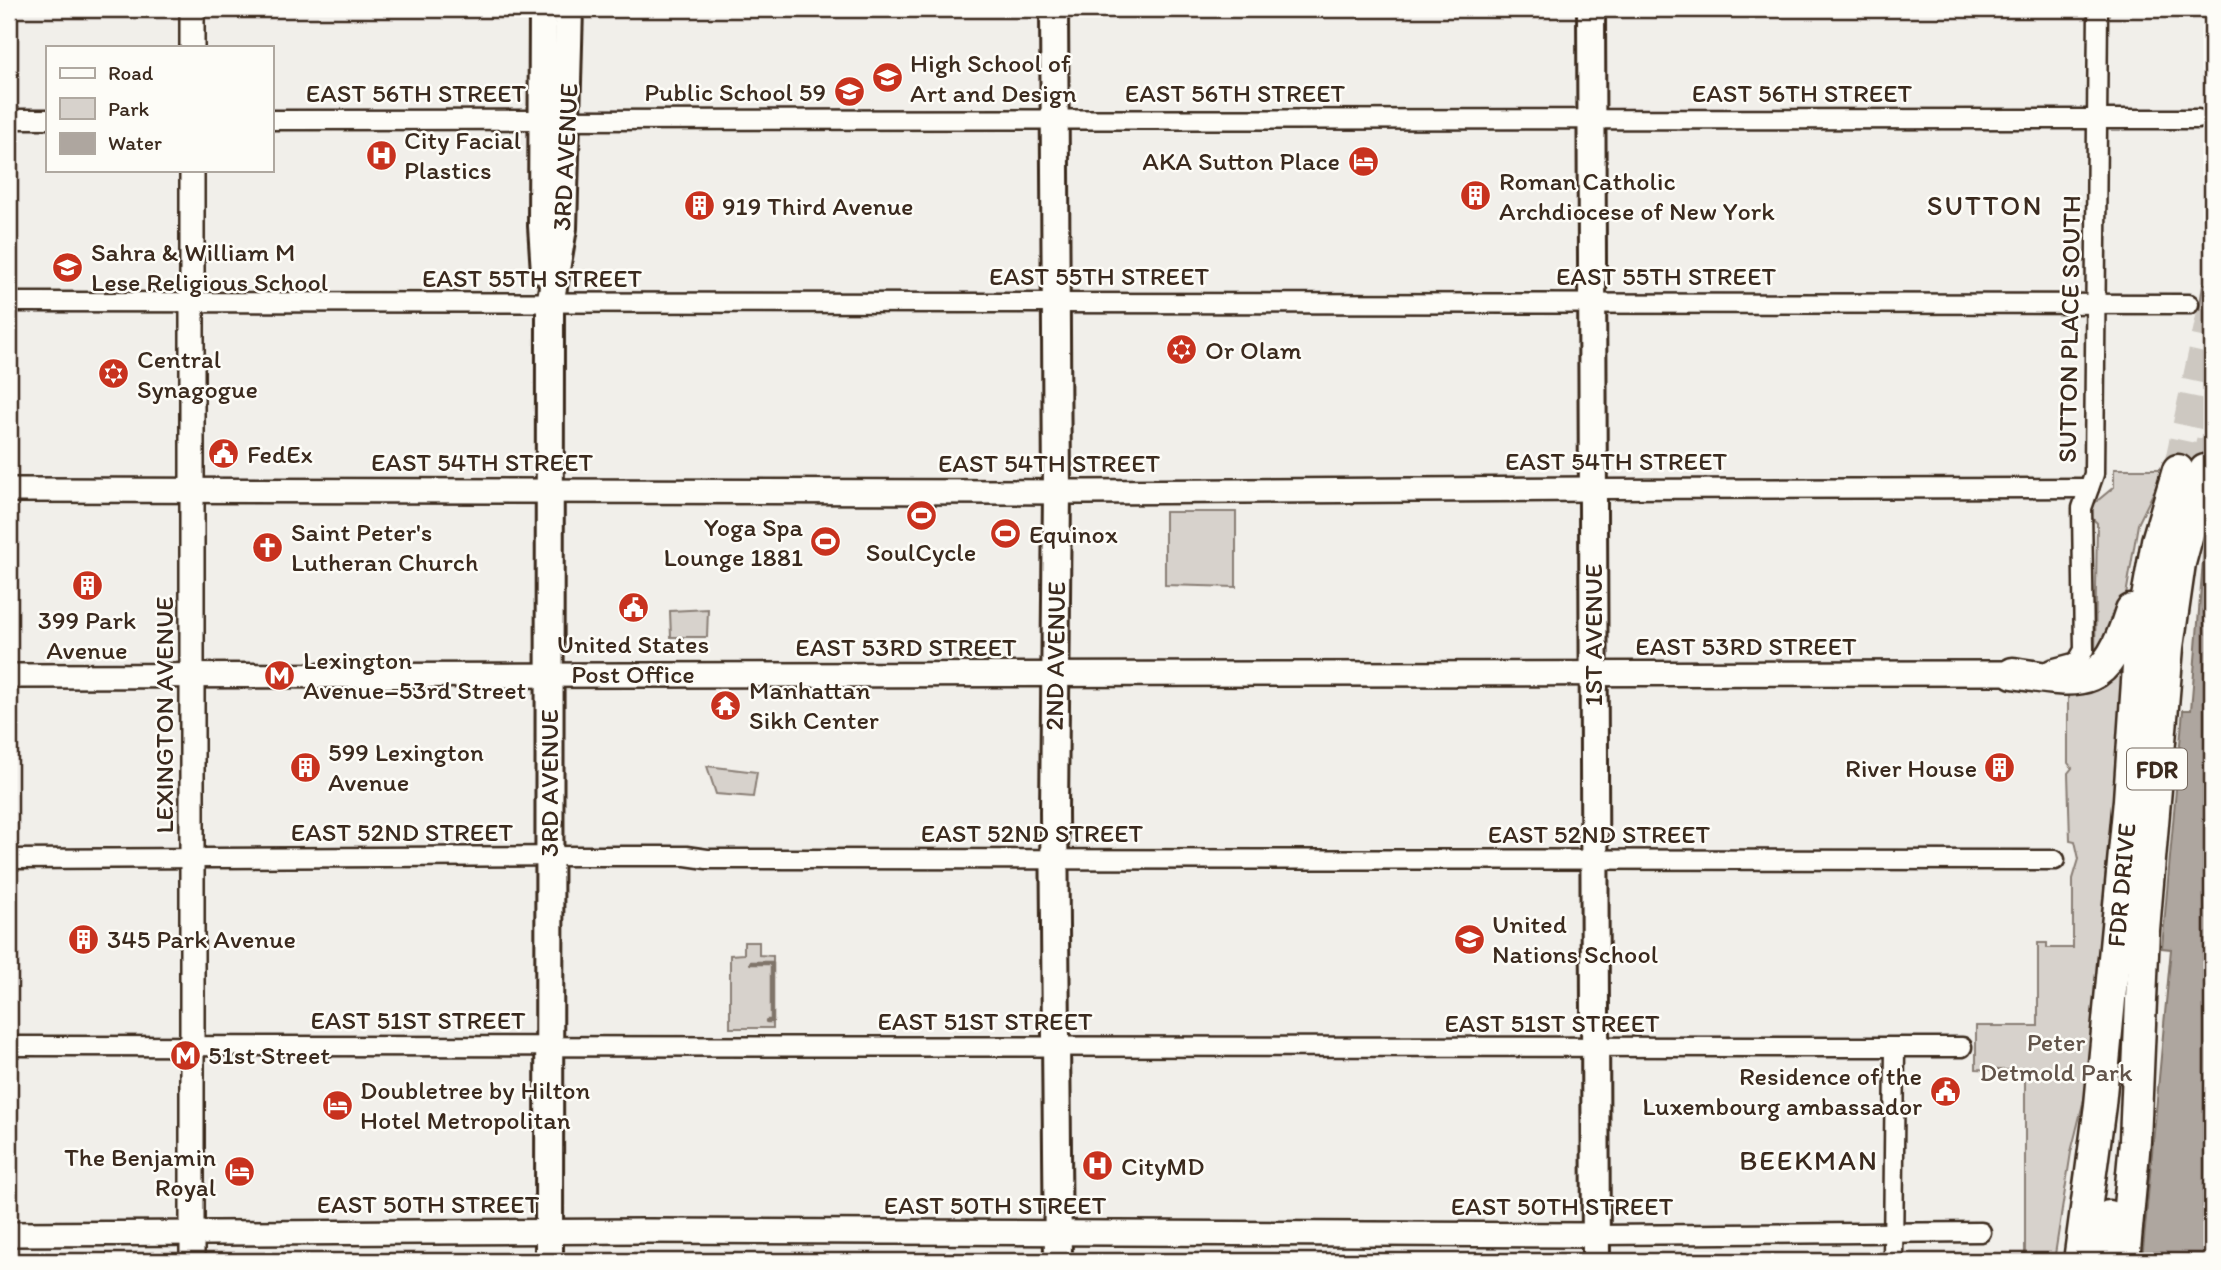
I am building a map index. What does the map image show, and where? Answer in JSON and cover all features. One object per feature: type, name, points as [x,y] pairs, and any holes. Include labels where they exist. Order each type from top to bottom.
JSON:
[{"type":"highway","name":"FDR DRIVE","points":[[2079,1261],[2094,1157],[2129,800],[2138,651],[2153,559],[2192,470],[2171,617],[2144,930],[2135,1141],[2124,1261]]},
{"type":"highway","points":[[2013,673],[2071,680],[2101,670],[2119,648],[2133,602],[2153,559]]},
{"type":"highway","points":[[2103,1261],[2120,1140],[2137,1071]]},
{"type":"highway","points":[[2063,1261],[2075,1205],[2094,1157]]},
{"type":"main road","points":[[192,9],[192,46]]},
{"type":"main road","name":"3RD AVENUE","points":[[543,9],[556,119]]},
{"type":"main road","name":"3RD AVENUE","points":[[549,1261],[550,305],[542,226],[569,9]]},
{"type":"main road","name":"2ND AVENUE","points":[[1054,9],[1054,859],[1058,1048],[1058,1261]]},
{"type":"main road","name":"1ST AVENUE","points":[[1591,9],[1592,1049],[1596,1261]]},
{"type":"main road","name":"LEXINGTON AVENUE","points":[[192,172],[192,1261]]},
{"type":"main road","name":"EAST 54TH STREET","points":[[9,490],[1056,492],[1593,489]]},
{"type":"main road","name":"EAST 53RD STREET","points":[[9,676],[2013,673]]},
{"type":"main road","name":"EAST 50TH STREET","points":[[9,1234],[549,1232],[1596,1235]]},
{"type":"street","name":"SUTTON PLACE SOUTH","points":[[2013,673],[2067,666],[2082,657],[2082,508],[2094,474],[2098,9]]},
{"type":"street","points":[[9,119],[46,119]]},
{"type":"street","name":"EAST 56TH STREET","points":[[273,120],[2198,119]]},
{"type":"street","name":"EAST 55TH STREET","points":[[9,302],[550,305],[1053,302],[2189,304]]},
{"type":"street","name":"EAST 54TH STREET","points":[[1593,489],[2089,488]]},
{"type":"street","name":"EAST 52ND STREET","points":[[9,859],[549,857],[2055,860]]},
{"type":"street","name":"EAST 51ST STREET","points":[[9,1046],[1592,1049],[1962,1047]]},
{"type":"street","points":[[1893,1261],[1895,1048]]},
{"type":"street","name":"EAST 50TH STREET","points":[[1596,1235],[1981,1232]]},
{"type":"green space","points":[[2203,284],[2212,284],[2212,328],[2197,327]]},
{"type":"green space","points":[[2114,469],[2165,469],[2138,524],[2123,613],[2095,655],[2097,523],[2092,518],[2091,506],[2114,487]]},
{"type":"green space","points":[[1165,512],[1236,512],[1236,587],[1165,585]]},
{"type":"green space","points":[[708,609],[707,637],[671,637],[670,611]]},
{"type":"green space","name":"Peter Detmold Park","points":[[2125,663],[2088,1083],[2071,1152],[2054,1261],[2025,1261],[2025,1071],[1976,1069],[1976,1026],[2038,1026],[2038,943],[2047,943],[2047,948],[2073,948],[2073,879],[2079,859],[2075,841],[2070,840],[2068,773],[2072,768],[2068,763],[2068,687]]},
{"type":"green space","points":[[707,766],[757,772],[753,797],[716,794]]},
{"type":"green space","points":[[744,942],[759,942],[759,955],[773,956],[773,1028],[730,1028],[730,955],[744,954]]},
{"type":"water","points":[[2212,493],[2212,1261],[2142,1261],[2171,949],[2162,948],[2183,710],[2191,710],[2207,511]]},
{"type":"waterway","points":[[751,963],[772,963],[772,1021],[767,1021]]},
{"type":"tunnel","points":[[2178,470],[2212,313]]},
{"type":"tunnel","points":[[2205,470],[2212,437]]},
{"type":"place","name":"High School of Art and Design","points":[[887,78]]},
{"type":"place","name":"Public School 59","points":[[849,92]]},
{"type":"place","name":"City Facial Plastics","points":[[381,155]]},
{"type":"place","name":"AKA Sutton Place","points":[[1363,161]]},
{"type":"place","name":"Roman Catholic Archdiocese of New York","points":[[1476,196]]},
{"type":"place","name":"919 Third Avenue","points":[[699,206]]},
{"type":"place","name":"Sahra & William M Lese Religious School","points":[[68,267]]},
{"type":"place","name":"Or Olam","points":[[1182,350]]},
{"type":"place","name":"Central Synagogue","points":[[114,374]]},
{"type":"place","name":"FedEx","points":[[224,454]]},
{"type":"place","name":"SoulCycle","points":[[921,516]]},
{"type":"place","name":"Equinox","points":[[1006,534]]},
{"type":"place","name":"Yoga Spa Lounge 1881","points":[[826,542]]},
{"type":"place","name":"Saint Peter's Lutheran Church","points":[[268,547]]},
{"type":"place","name":"399 Park Avenue","points":[[87,585]]},
{"type":"place","name":"United States Post Office","points":[[633,608]]},
{"type":"place","name":"Lexington Avenue–53rd Street","points":[[280,675]]},
{"type":"place","name":"Manhattan Sikh Center","points":[[726,705]]},
{"type":"place","name":"599 Lexington Avenue","points":[[305,767]]},
{"type":"place","name":"River House","points":[[2000,768]]},
{"type":"place","name":"345 Park Avenue","points":[[84,939]]},
{"type":"place","name":"United Nations School","points":[[1469,939]]},
{"type":"place","name":"51st Street","points":[[185,1055]]},
{"type":"place","name":"Residence of the Luxembourg ambassador","points":[[1945,1091]]},
{"type":"place","name":"Doubletree by Hilton Hotel Metropolitan","points":[[337,1105]]},
{"type":"place","name":"CityMD","points":[[1098,1166]]},
{"type":"place","name":"The Benjamin Royal","points":[[239,1172]]},
{"type":"district","name":"SUTTON","points":[[1985,205]]},
{"type":"district","name":"BEEKMAN","points":[[1809,1160]]}]
